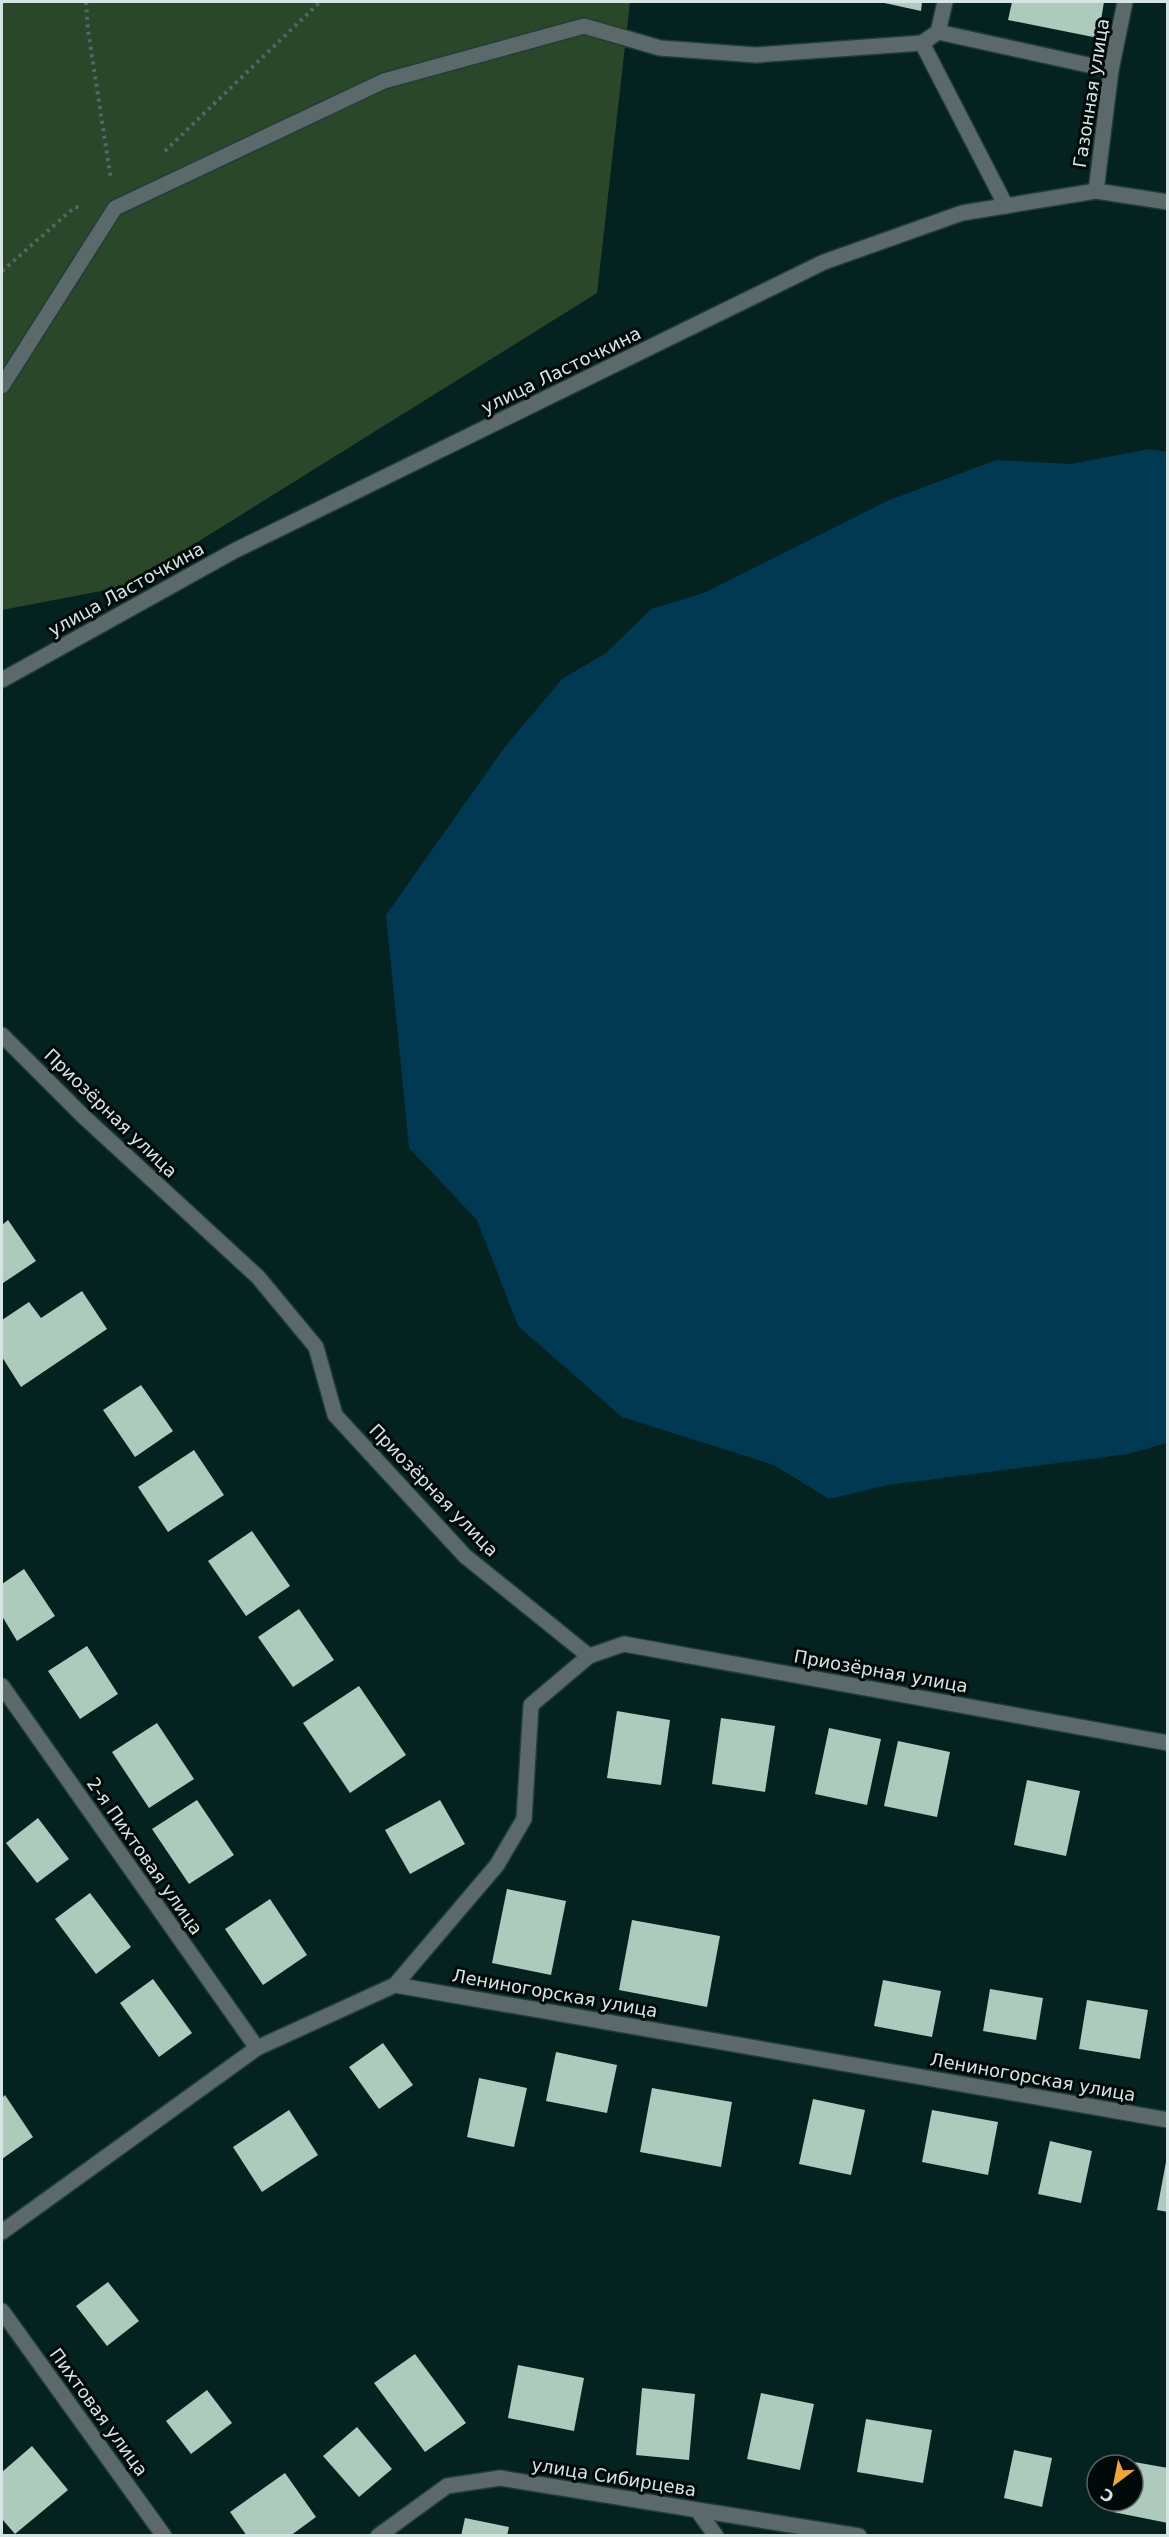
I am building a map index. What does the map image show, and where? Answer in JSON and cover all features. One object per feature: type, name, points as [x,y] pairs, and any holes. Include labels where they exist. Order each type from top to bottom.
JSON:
[{"type":"street","points":[[2,386],[115,208],[384,81],[584,26],[660,48],[756,55],[922,43],[938,32],[945,2]]},
{"type":"street","name":"Газонная улица","points":[[1096,191],[1111,70],[1125,2]]},
{"type":"street","points":[[938,32],[1111,70]]},
{"type":"street","points":[[922,43],[1006,206]]},
{"type":"street","name":"улица Ласточкина","points":[[2,680],[234,551],[824,262],[962,213],[1096,191],[1167,202]]},
{"type":"street","name":"Приозёрная улица","points":[[2,1035],[83,1116],[258,1277],[316,1347],[335,1415],[465,1556],[589,1656],[624,1644],[1167,1743]]},
{"type":"street","points":[[2,2232],[257,2048],[395,1984],[502,1856],[524,1819],[531,1705],[589,1656]]},
{"type":"street","name":"2-я Пихтовая улица","points":[[2,1686],[257,2048]]},
{"type":"street","name":"Лениногорская улица","points":[[395,1984],[1167,2120]]},
{"type":"street","name":"Пихтовая улица","points":[[2,2311],[164,2535]]},
{"type":"street","name":"улица Сибирцева","points":[[378,2535],[447,2486],[500,2478],[859,2535]]},
{"type":"street","points":[[698,2511],[716,2535]]},
{"type":"path","points":[[2,271],[75,207],[115,208],[88,30],[86,2]]},
{"type":"path","points":[[164,153],[320,2]]},
{"type":"green space","points":[[2,2],[630,2],[597,293],[127,586],[2,610]]},
{"type":"water","points":[[1149,449],[1168,452],[1167,1443],[1128,1454],[888,1485],[829,1499],[774,1465],[622,1417],[518,1326],[477,1220],[409,1148],[386,915],[504,748],[562,679],[606,653],[651,609],[704,593],[887,501],[996,460],[1071,464]]},
{"type":"building","points":[[880,2],[922,2],[921,11]]},
{"type":"building","points":[[1012,2],[1104,2],[1098,38],[1008,20]]},
{"type":"building","points":[[8,1220],[36,1261],[3,1283],[2,1225]]},
{"type":"building","points":[[82,1291],[107,1329],[21,1387],[2,1357],[2,1320],[29,1302],[41,1318]]},
{"type":"building","points":[[141,1385],[173,1431],[135,1457],[103,1410]]},
{"type":"building","points":[[194,1450],[224,1495],[168,1532],[138,1487]]},
{"type":"building","points":[[252,1531],[290,1586],[246,1616],[208,1561]]},
{"type":"building","points":[[24,1569],[55,1616],[17,1641],[2,1616],[2,1584]]},
{"type":"building","points":[[299,1609],[334,1660],[293,1687],[258,1637]]},
{"type":"building","points":[[87,1646],[118,1694],[80,1719],[48,1671]]},
{"type":"building","points":[[359,1686],[406,1755],[350,1793],[303,1723]]},
{"type":"building","points":[[617,1711],[670,1720],[661,1785],[607,1778]]},
{"type":"building","points":[[721,1718],[775,1726],[765,1792],[712,1784]]},
{"type":"building","points":[[157,1723],[194,1779],[149,1808],[112,1752]]},
{"type":"building","points":[[829,1728],[881,1739],[867,1805],[815,1794]]},
{"type":"building","points":[[898,1741],[950,1752],[937,1817],[884,1806]]},
{"type":"building","points":[[1027,1780],[1080,1791],[1066,1856],[1014,1845]]},
{"type":"building","points":[[197,1800],[234,1855],[189,1884],[152,1829]]},
{"type":"building","points":[[440,1800],[465,1844],[410,1874],[385,1830]]},
{"type":"building","points":[[38,1818],[69,1859],[37,1883],[6,1843]]},
{"type":"building","points":[[507,1889],[566,1901],[551,1975],[492,1963]]},
{"type":"building","points":[[90,1893],[131,1947],[96,1974],[55,1919]]},
{"type":"building","points":[[270,1899],[307,1955],[263,1985],[225,1929]]},
{"type":"building","points":[[632,1920],[720,1936],[707,2007],[619,1990]]},
{"type":"building","points":[[153,1979],[192,2033],[159,2057],[120,2003]]},
{"type":"building","points":[[883,1980],[941,1991],[932,2037],[874,2026]]},
{"type":"building","points":[[990,1989],[1043,1998],[1036,2040],[983,2031]]},
{"type":"building","points":[[1087,2000],[1148,2010],[1140,2059],[1079,2049]]},
{"type":"building","points":[[383,2043],[413,2085],[379,2109],[349,2067]]},
{"type":"building","points":[[556,2052],[617,2065],[607,2113],[546,2101]]},
{"type":"building","points":[[479,2078],[527,2088],[514,2147],[467,2137]]},
{"type":"building","points":[[652,2088],[732,2102],[721,2167],[640,2152]]},
{"type":"building","points":[[5,2095],[33,2137],[2,2159],[2,2098]]},
{"type":"building","points":[[813,2099],[865,2110],[851,2175],[799,2164]]},
{"type":"building","points":[[289,2110],[318,2155],[262,2192],[233,2147]]},
{"type":"building","points":[[932,2110],[998,2122],[988,2175],[922,2162]]},
{"type":"building","points":[[1050,2141],[1092,2151],[1081,2203],[1038,2194]]},
{"type":"building","points":[[1166,2162],[1168,2162],[1168,2212],[1157,2210]]},
{"type":"building","points":[[108,2282],[139,2321],[107,2346],[76,2306]]},
{"type":"building","points":[[415,2354],[466,2423],[425,2452],[374,2383]]},
{"type":"building","points":[[518,2365],[584,2378],[574,2431],[508,2418]]},
{"type":"building","points":[[642,2388],[695,2394],[689,2460],[636,2455]]},
{"type":"building","points":[[207,2390],[232,2423],[191,2454],[166,2421]]},
{"type":"building","points":[[761,2393],[814,2404],[800,2470],[747,2459]]},
{"type":"building","points":[[866,2419],[932,2430],[923,2483],[857,2472]]},
{"type":"building","points":[[357,2427],[392,2469],[359,2497],[323,2456]]},
{"type":"building","points":[[32,2446],[68,2490],[15,2534],[2,2519],[2,2472]]},
{"type":"building","points":[[1014,2450],[1052,2458],[1042,2507],[1004,2498]]},
{"type":"building","points":[[1145,2464],[1168,2468],[1168,2523],[1118,2513],[1145,2513]]},
{"type":"building","points":[[285,2473],[316,2517],[290,2536],[247,2536],[230,2512]]},
{"type":"building","points":[[465,2518],[509,2527],[507,2536],[461,2536]]}]
